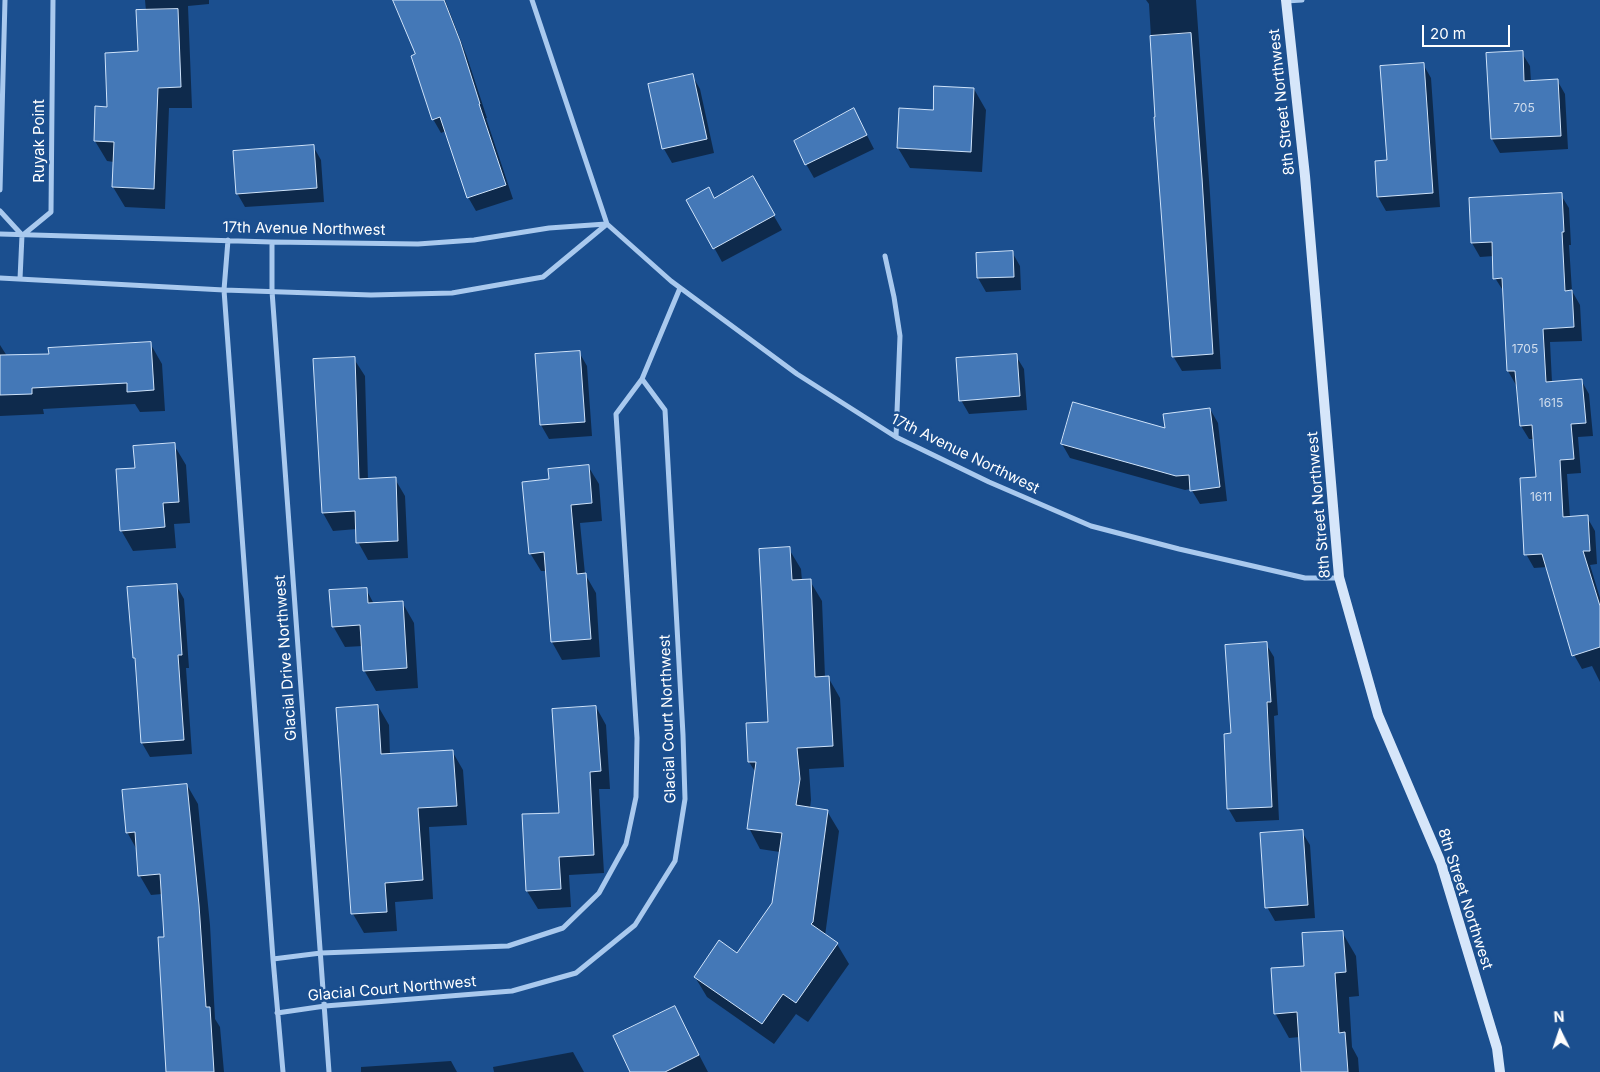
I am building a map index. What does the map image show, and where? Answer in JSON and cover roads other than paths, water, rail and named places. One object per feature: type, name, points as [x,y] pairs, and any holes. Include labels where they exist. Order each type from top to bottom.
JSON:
[{"type":"street","points":[[0,190],[5,0]]},
{"type":"street","name":"Ruyak Point","points":[[22,235],[52,212],[53,0]]},
{"type":"street","points":[[0,278],[224,290],[371,294],[452,293],[543,277],[607,224],[532,0]]},
{"type":"street","points":[[1286,1],[1302,0]]},
{"type":"street","name":"8th Street Northwest","points":[[1286,1],[1305,176],[1339,578],[1378,715],[1441,863],[1497,1048],[1500,1072]]},
{"type":"street","points":[[0,211],[22,235],[20,279]]},
{"type":"street","name":"17th Avenue Northwest","points":[[0,234],[418,244],[474,240],[548,228],[607,224],[680,288],[797,374],[896,437],[989,482],[1091,526],[1304,578],[1339,578]]},
{"type":"street","points":[[228,240],[224,290],[277,1013],[283,1072]]},
{"type":"street","name":"Glacial Drive Northwest","points":[[272,242],[272,291],[330,1072]]},
{"type":"street","points":[[885,256],[900,336],[896,437]]},
{"type":"street","points":[[273,958],[321,953],[508,946],[563,928],[599,894],[626,844],[636,797],[637,738],[616,414],[642,378],[680,288]]},
{"type":"street","name":"Glacial Court Northwest","points":[[277,1013],[325,1006],[512,991],[576,973],[635,926],[675,861],[685,799],[665,410],[642,378]]}]
